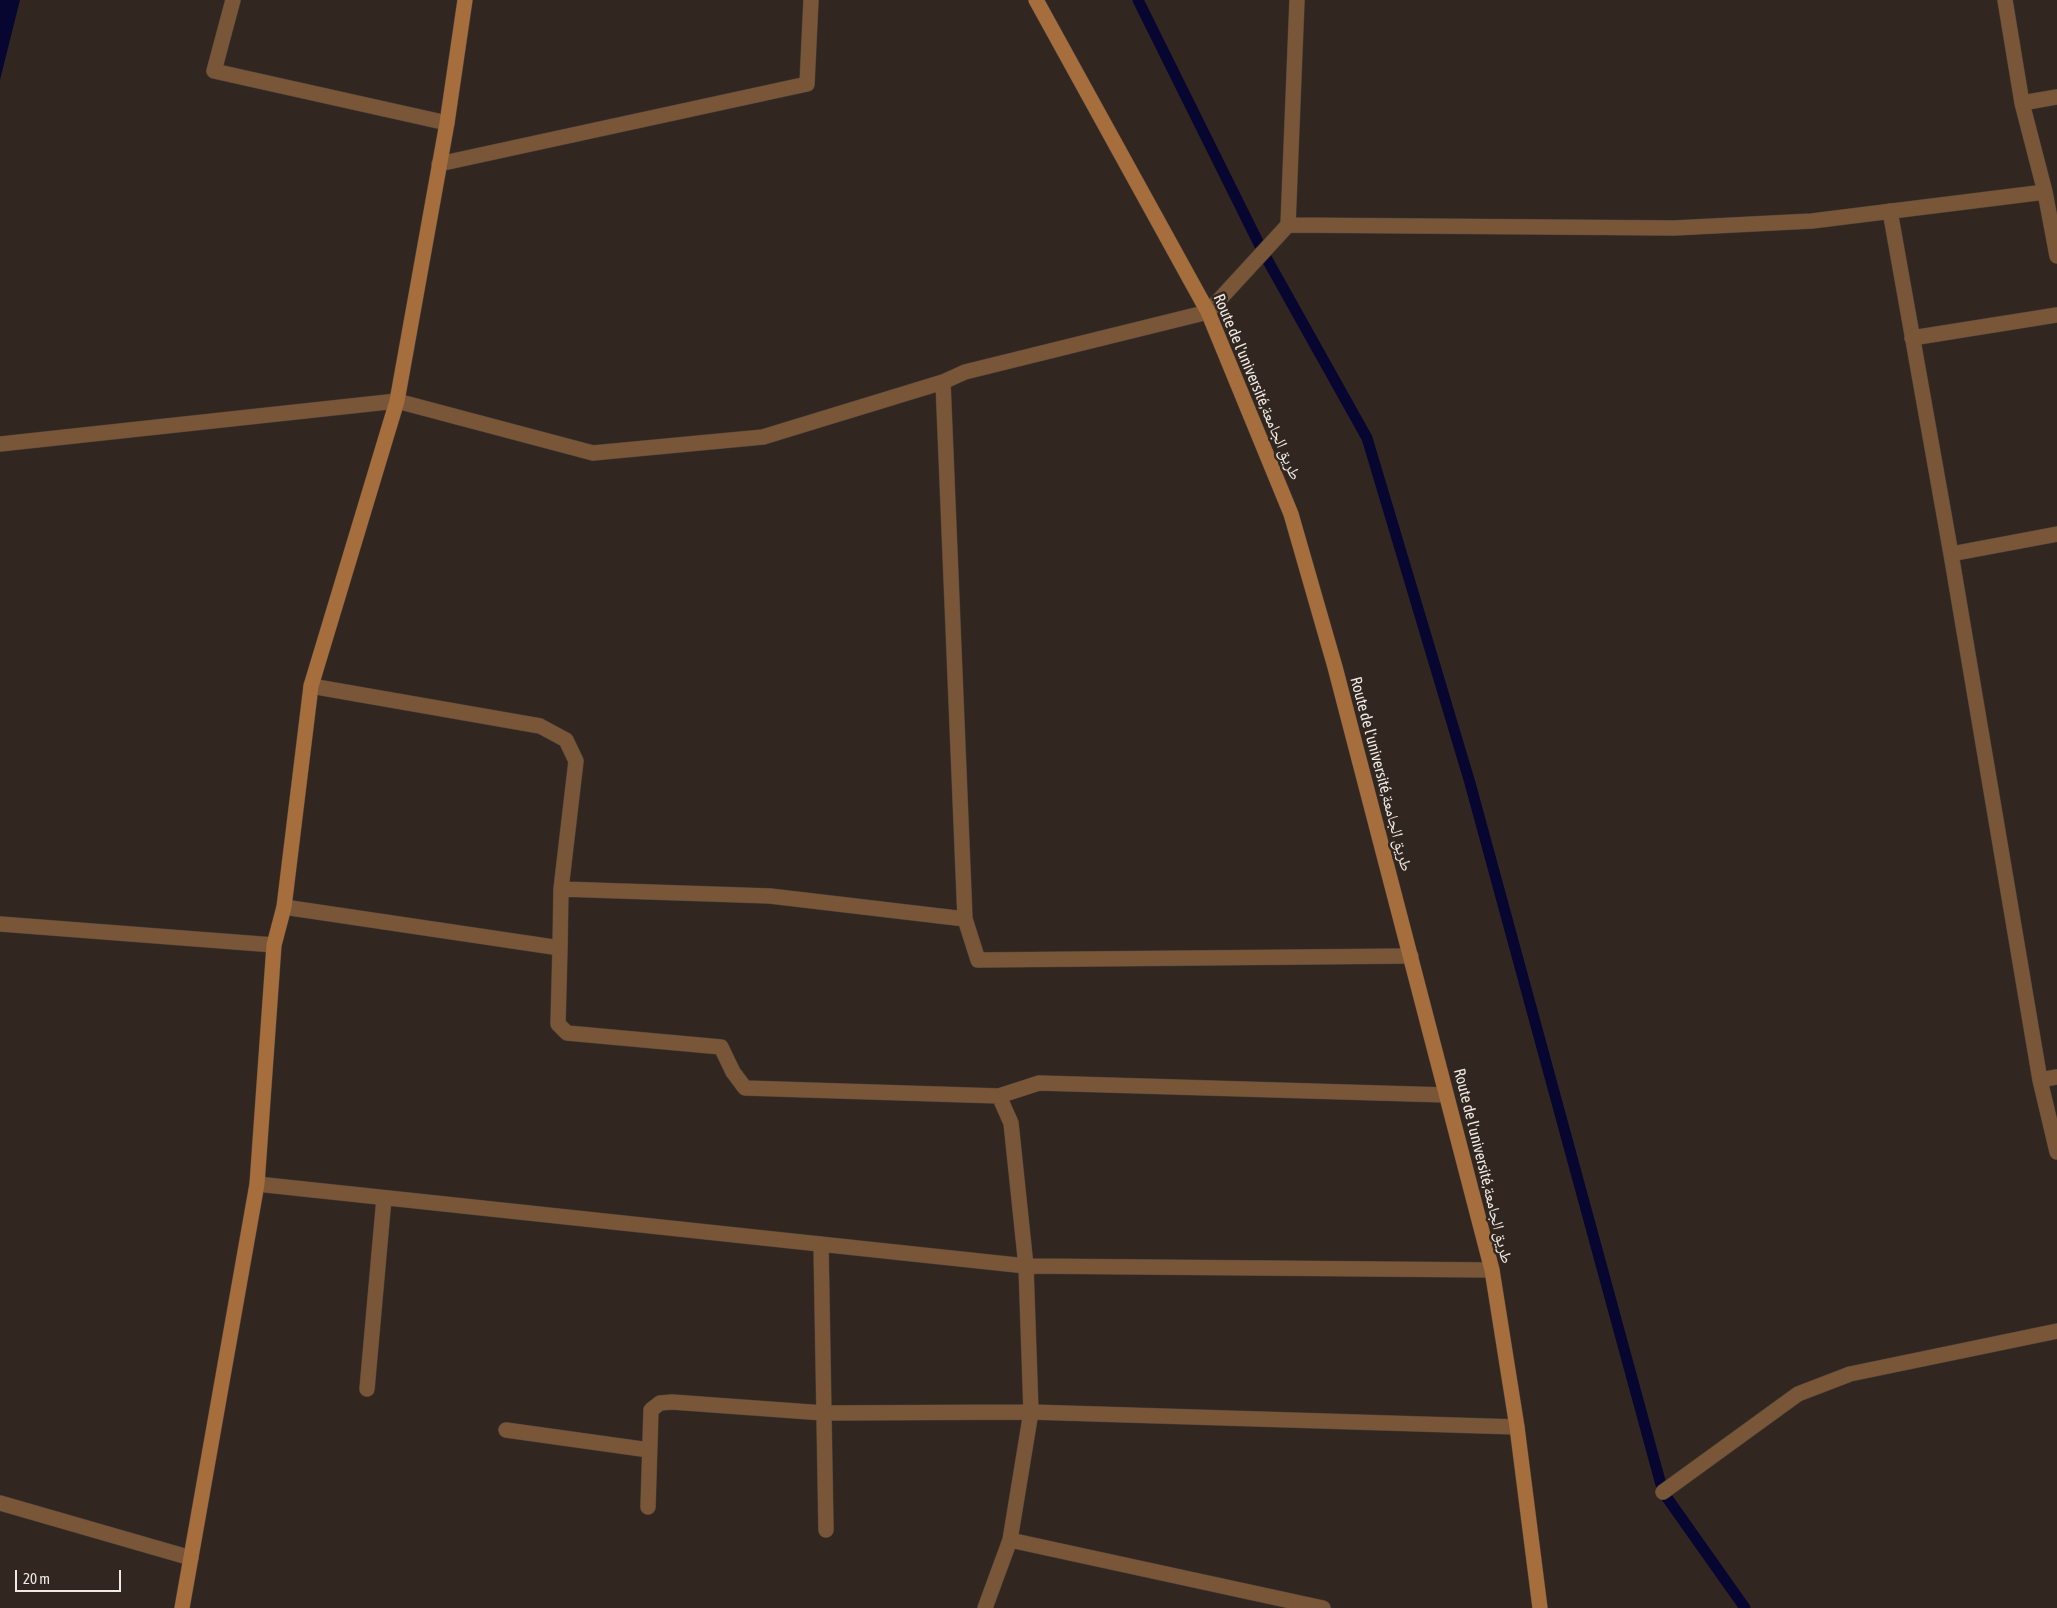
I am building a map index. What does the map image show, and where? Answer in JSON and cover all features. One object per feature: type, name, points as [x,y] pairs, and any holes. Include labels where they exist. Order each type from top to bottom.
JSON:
[{"type":"street","points":[[233,0],[214,72],[447,123]]},
{"type":"street","points":[[182,1608],[257,1184],[274,945],[284,907],[311,686],[397,401],[447,123],[466,0]]},
{"type":"street","points":[[439,164],[807,84],[812,0]]},
{"type":"street","name":"Route de l'université,طريق الجامعة","points":[[1036,0],[1208,312],[1291,514],[1338,677],[1492,1270],[1517,1427],[1540,1608]]},
{"type":"street","points":[[0,444],[397,401],[593,453],[763,436],[943,382],[965,372],[1208,312],[1288,225],[1297,0]]},
{"type":"street","points":[[2005,0],[2022,103],[2045,192],[2057,256]]},
{"type":"street","points":[[2022,103],[2057,97]]},
{"type":"street","points":[[1288,225],[1674,228],[1812,220],[2045,192]]},
{"type":"street","points":[[1890,211],[1951,554],[2040,1080],[2057,1152]]},
{"type":"street","points":[[1912,338],[2057,315]]},
{"type":"street","points":[[943,382],[964,919],[978,960],[1411,956]]},
{"type":"street","points":[[1951,554],[2057,534]]},
{"type":"street","points":[[311,686],[540,726],[566,740],[576,761],[561,889],[558,1024],[567,1033],[721,1047],[733,1072],[745,1088],[999,1096],[1039,1083],[1446,1094]]},
{"type":"street","points":[[561,889],[770,896],[964,919]]},
{"type":"street","points":[[284,907],[560,948]]},
{"type":"street","points":[[0,924],[274,945]]},
{"type":"street","points":[[2040,1080],[2057,1077]]},
{"type":"street","points":[[985,1608],[1010,1540],[1031,1412],[1026,1266],[1011,1123],[999,1096]]},
{"type":"street","points":[[257,1184],[1026,1266],[1492,1270]]},
{"type":"street","points":[[367,1389],[384,1198]]},
{"type":"street","points":[[821,1244],[826,1530]]},
{"type":"street","points":[[1663,1492],[1798,1394],[1850,1374],[2057,1331]]},
{"type":"street","points":[[648,1507],[650,1410],[660,1403],[672,1402],[824,1413],[1031,1412],[1517,1427]]},
{"type":"street","points":[[506,1430],[649,1450]]},
{"type":"street","points":[[0,1503],[191,1558]]},
{"type":"street","points":[[1010,1540],[1323,1608]]},
{"type":"shaded area","points":[[0,0],[20,0],[0,80]]},
{"type":"waterway","points":[[1138,0],[1263,252],[1367,438],[1470,783],[1663,1492],[1745,1608]]}]
